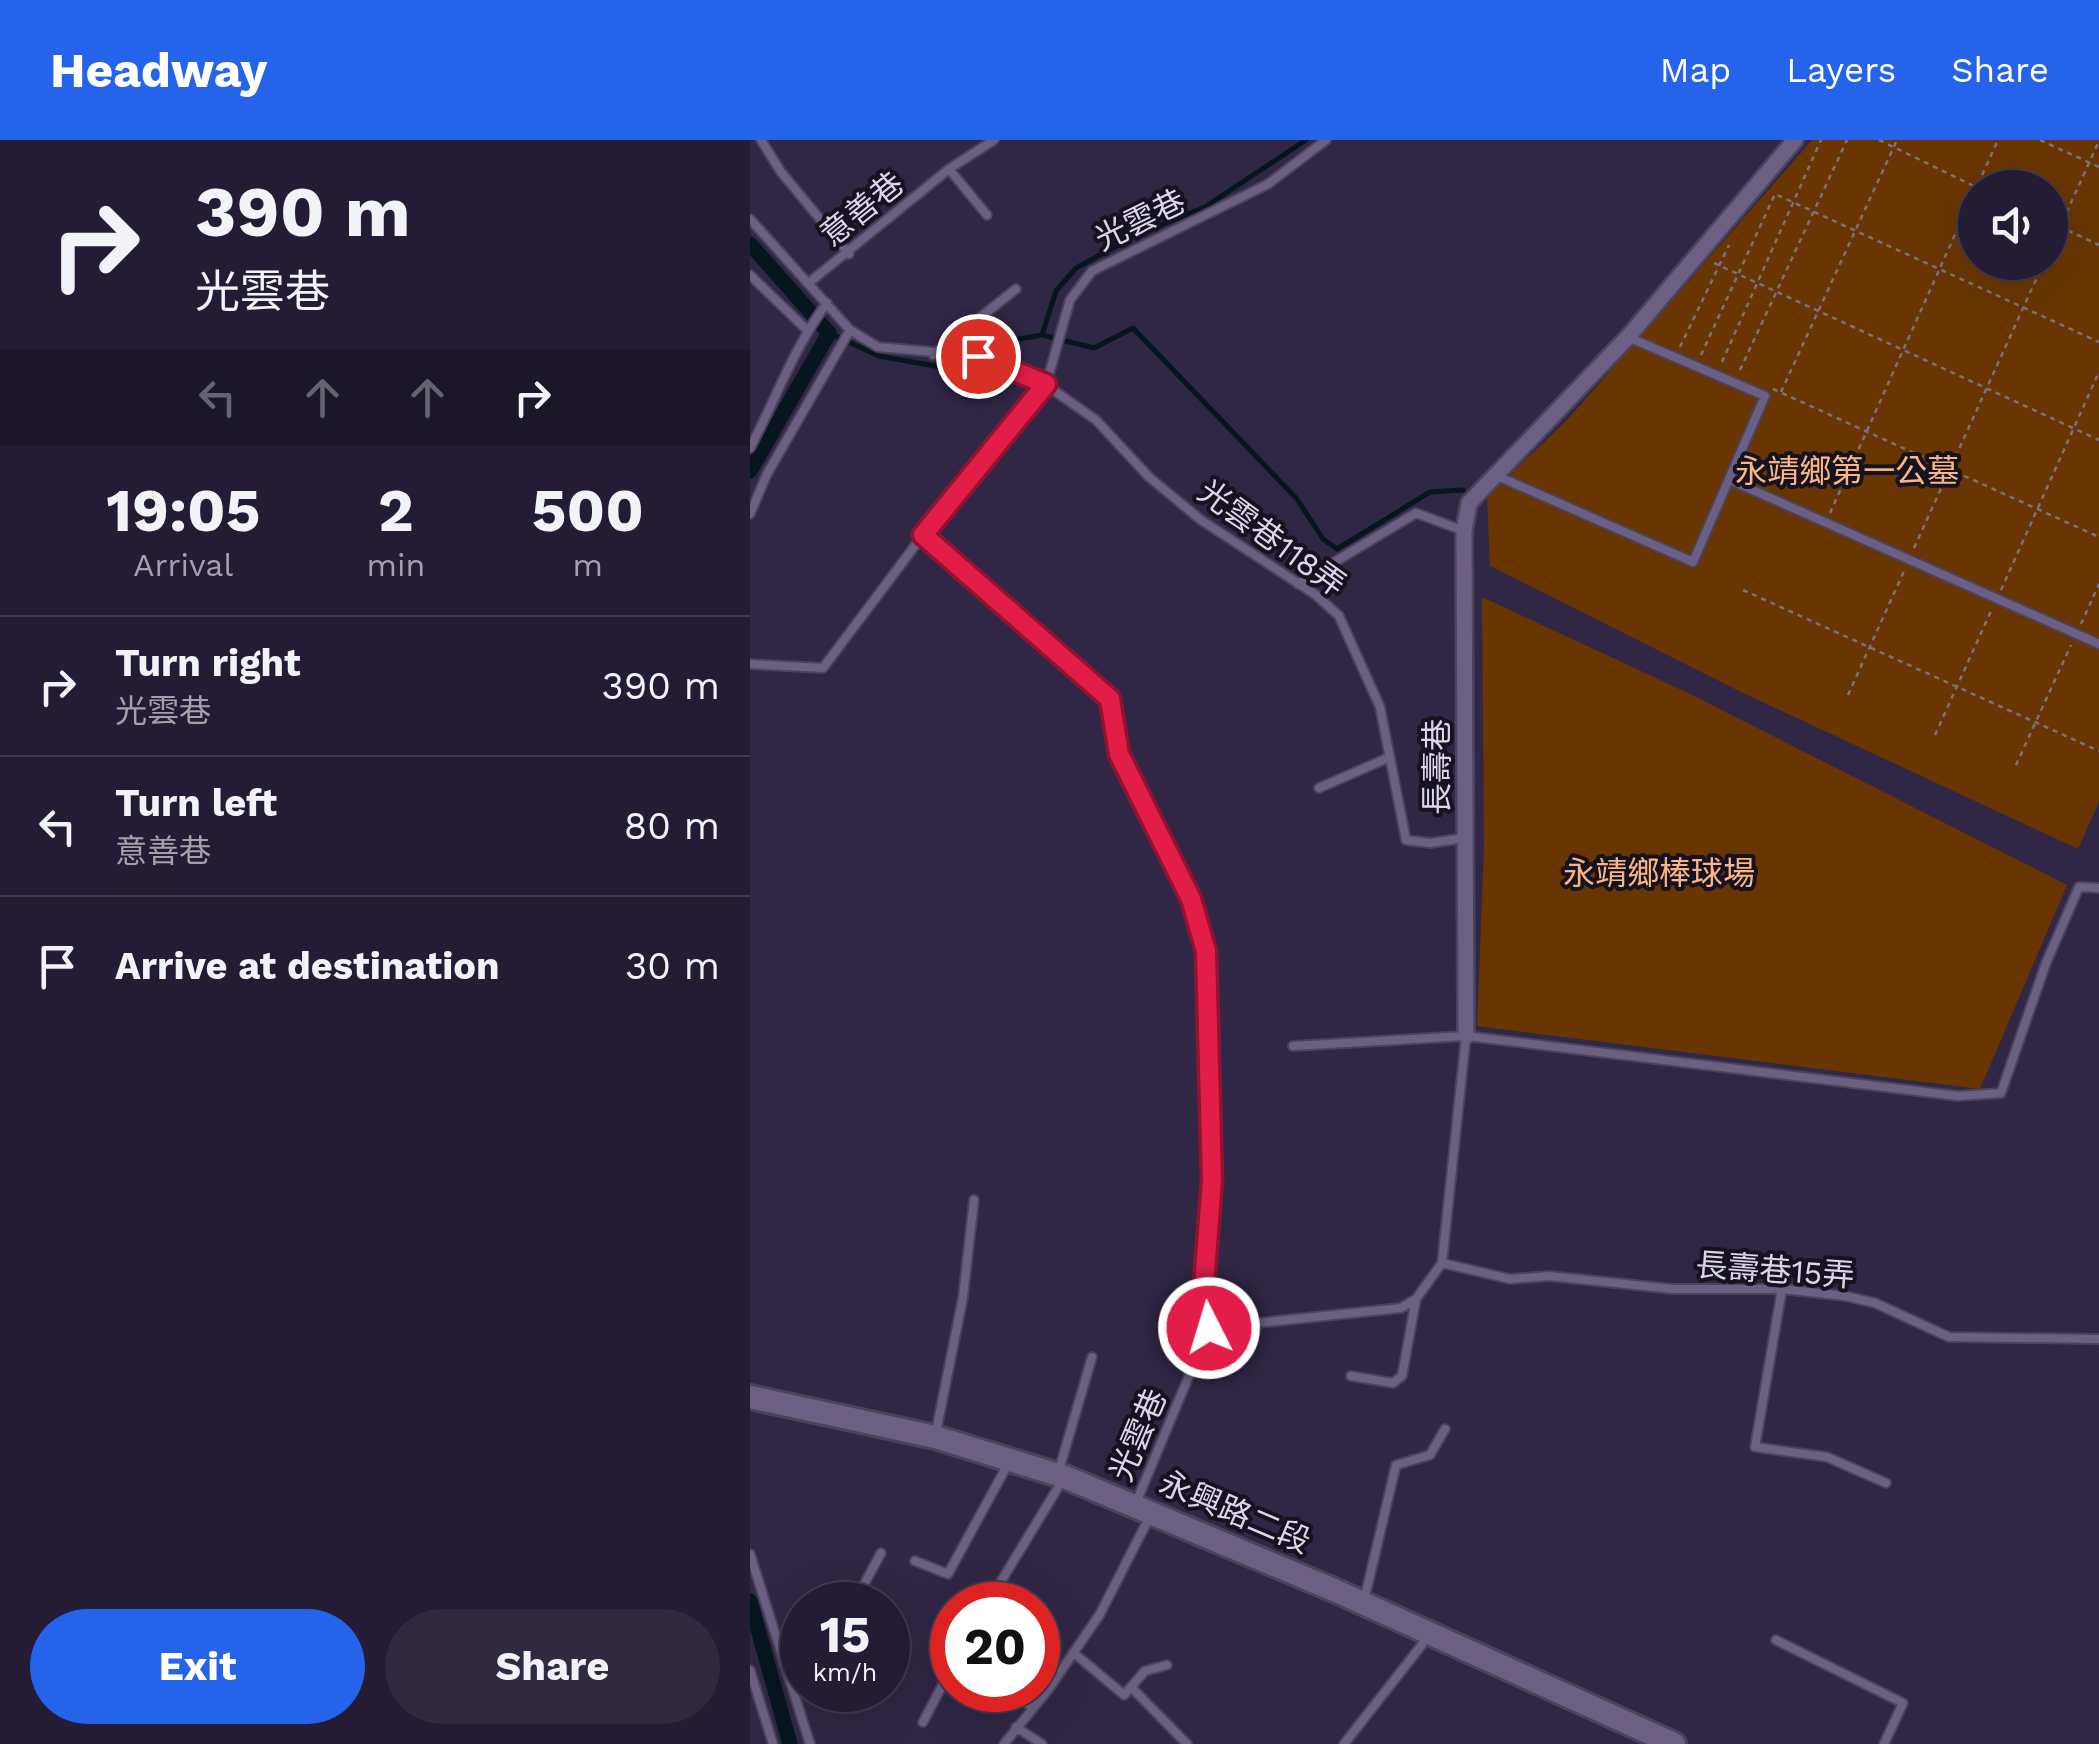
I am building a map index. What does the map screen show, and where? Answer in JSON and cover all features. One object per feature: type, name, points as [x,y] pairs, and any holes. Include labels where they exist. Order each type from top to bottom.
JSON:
[{"type":"street","name":"長壽巷","points":[[1466,1036],[1464,530],[1469,502],[1628,337],[1795,140]]},
{"type":"street","name":"永興路二段","points":[[750,1397],[935,1437],[1061,1476],[1364,1604],[1658,1741]]},
{"type":"lane","points":[[761,140],[781,172],[848,254]]},
{"type":"lane","name":"意善巷","points":[[811,282],[950,169],[994,140]]},
{"type":"lane","name":"光雲巷","points":[[750,664],[823,668],[923,535],[1046,384],[1070,300],[1092,271],[1268,184],[1326,140]]},
{"type":"lane","points":[[950,169],[987,215]]},
{"type":"lane","name":"意善巷","points":[[750,219],[811,282],[850,330]]},
{"type":"lane","points":[[750,275],[806,330]]},
{"type":"lane","points":[[934,355],[1016,290]]},
{"type":"lane","points":[[750,448],[794,366],[806,330],[827,304]]},
{"type":"lane","points":[[750,514],[768,474],[850,330],[878,348],[978,356],[1046,384]]},
{"type":"lane","points":[[1494,474],[1693,562],[1764,396],[1628,337]]},
{"type":"lane","name":"光雲巷118弄","points":[[1046,384],[1096,420],[1149,477],[1201,520],[1339,616],[1380,706],[1406,840],[1430,843],[1465,838]]},
{"type":"lane","points":[[1730,480],[2099,644]]},
{"type":"lane","points":[[1298,584],[1416,513],[1464,530]]},
{"type":"lane","name":"光雲巷","points":[[923,535],[1110,699],[1119,754],[1191,899],[1206,951],[1212,1180],[1202,1311],[1209,1328],[1144,1509],[1100,1614],[1060,1670]]},
{"type":"lane","points":[[1320,788],[1390,756]]},
{"type":"lane","points":[[1293,1046],[1466,1036],[1958,1096],[2001,1093],[2046,963],[2079,886],[2099,888]]},
{"type":"lane","name":"長壽巷","points":[[1442,1264],[1466,1036]]},
{"type":"lane","points":[[935,1437],[964,1298],[974,1200]]},
{"type":"lane","points":[[1209,1328],[1401,1308],[1416,1298],[1442,1264]]},
{"type":"lane","name":"長壽巷15弄","points":[[1442,1264],[1510,1279],[1549,1276],[1673,1289],[1782,1289],[1875,1303],[1949,1337],[2099,1339]]},
{"type":"lane","points":[[1782,1289],[1755,1447],[1827,1457],[1886,1483]]},
{"type":"lane","points":[[1352,1376],[1394,1383],[1402,1376],[1416,1298]]},
{"type":"lane","points":[[1000,1582],[1061,1476],[1092,1358]]},
{"type":"lane","points":[[1364,1604],[1396,1465],[1430,1455],[1446,1429]]},
{"type":"lane","points":[[916,1561],[948,1574],[1011,1460]]},
{"type":"lane","points":[[866,1582],[882,1552]]},
{"type":"lane","points":[[750,1554],[780,1651]]},
{"type":"lane","points":[[1344,1744],[1430,1635]]},
{"type":"lane","points":[[1776,1640],[1904,1702],[1884,1744]]},
{"type":"lane","points":[[1074,1653],[1124,1695],[1145,1671],[1167,1665]]},
{"type":"lane","points":[[750,1670],[773,1744]]},
{"type":"lane","points":[[1130,1687],[1187,1744]]},
{"type":"lane","points":[[922,1722],[930,1708]]},
{"type":"lane","points":[[800,1712],[810,1744]]},
{"type":"lane","name":"光雲巷","points":[[1004,1744],[1027,1712]]},
{"type":"lane","points":[[1016,1727],[1042,1744]]},
{"type":"path","points":[[1716,374],[1821,140]]},
{"type":"path","points":[[1734,382],[1847,140]]},
{"type":"path","points":[[1879,140],[1958,179]]},
{"type":"path","points":[[1781,392],[1896,140]]},
{"type":"path","points":[[1985,170],[1998,140]]},
{"type":"path","points":[[2040,140],[2099,167]]},
{"type":"path","points":[[2068,208],[2099,141]]},
{"type":"path","points":[[1696,365],[1775,194],[2099,342]]},
{"type":"path","points":[[1826,523],[1958,230]]},
{"type":"path","points":[[2068,230],[2099,245]]},
{"type":"path","points":[[1676,356],[1716,265],[1729,245]]},
{"type":"path","points":[[1716,265],[2099,440]]},
{"type":"path","points":[[1848,695],[2036,280]]},
{"type":"path","points":[[1935,735],[2099,372]]},
{"type":"path","points":[[1764,396],[1773,389],[1781,392],[2099,537]]},
{"type":"path","points":[[2016,765],[2099,584]]},
{"type":"path","points":[[1742,590],[2099,751]]},
{"type":"green space","name":"永靖鄉第一公墓","points":[[1812,140],[2099,140],[2099,802],[2078,849],[1741,692],[1490,566],[1487,497],[1568,419]]},
{"type":"green space","name":"永靖鄉棒球場","points":[[1482,597],[1688,693],[2067,885],[1980,1089],[1477,1026],[1484,847]]},
{"type":"waterway","points":[[829,333],[879,356],[946,368],[990,344],[1042,335],[1056,291],[1076,268],[1139,234],[1205,207],[1306,140]]},
{"type":"waterway","points":[[750,244],[829,333],[750,471]]},
{"type":"waterway","points":[[1042,335],[1094,348],[1133,328],[1297,499],[1323,539],[1337,549],[1430,492],[1463,490]]},
{"type":"waterway","points":[[750,1601],[790,1744]]},
{"type":"route","points":[[978,356],[1046,384],[923,535],[1110,699],[1119,754],[1191,899],[1206,951],[1212,1180],[1202,1311],[1209,1328]]}]
